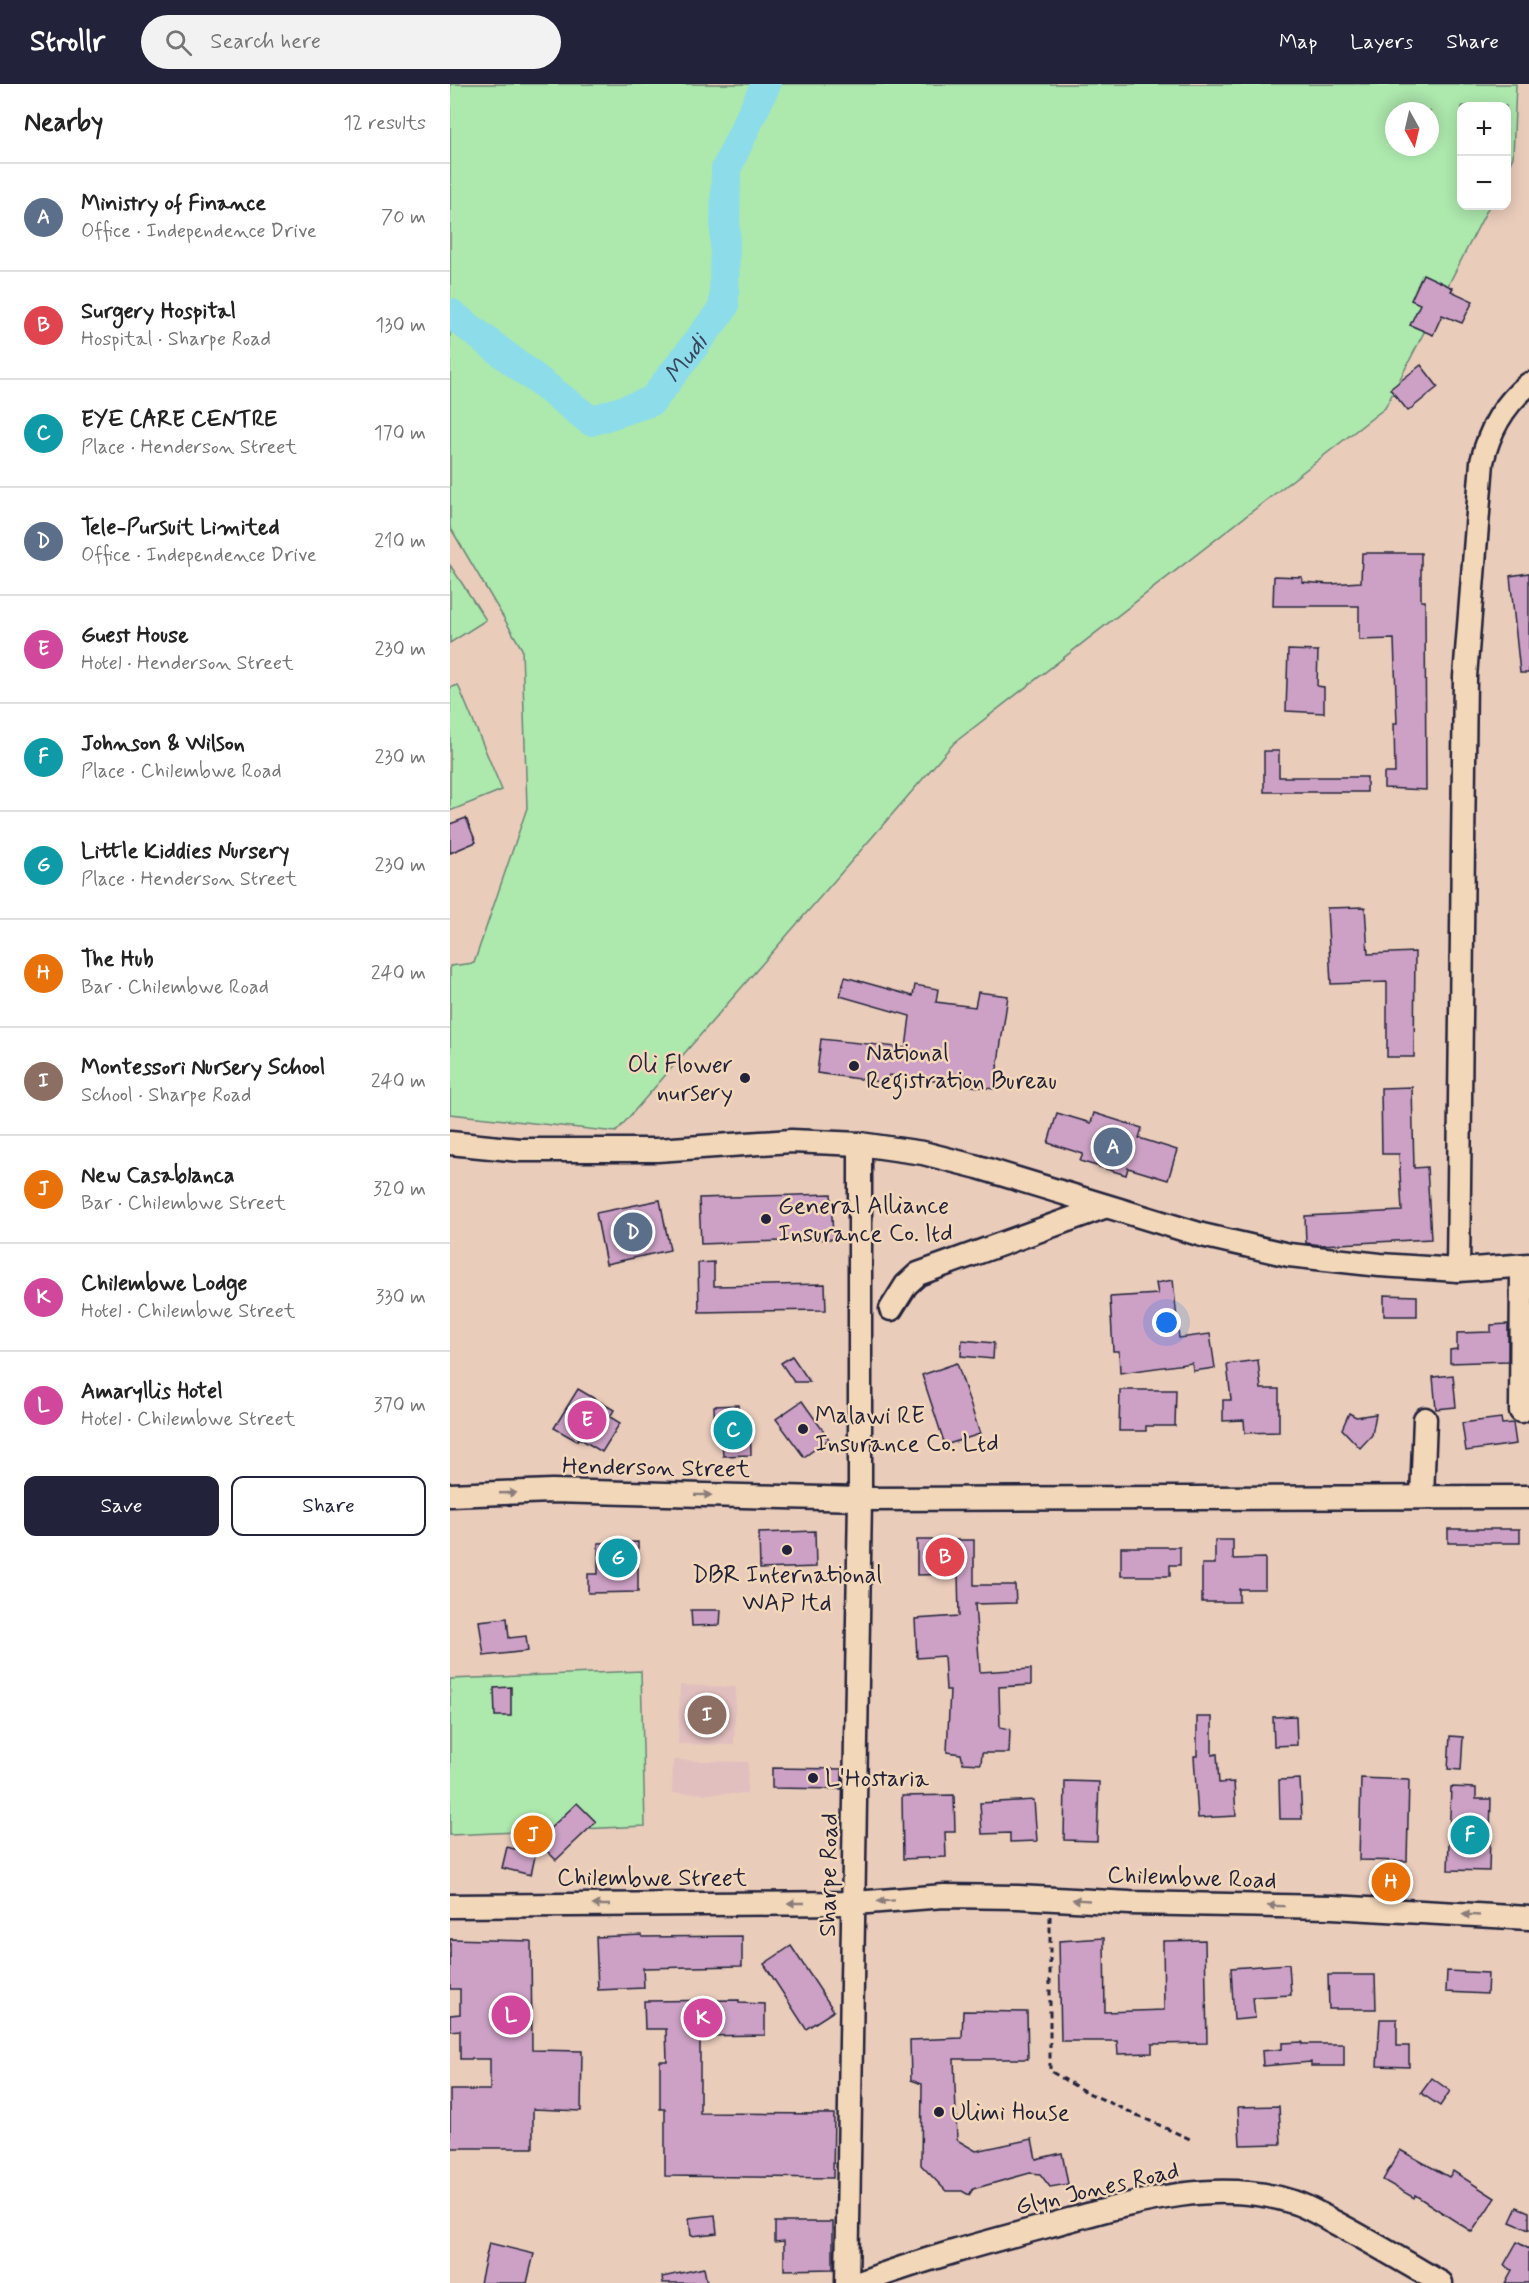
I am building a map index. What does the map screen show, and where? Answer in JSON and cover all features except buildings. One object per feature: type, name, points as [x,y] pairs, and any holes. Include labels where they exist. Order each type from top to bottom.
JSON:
[{"type":"street","points":[[1458,1270],[1466,665],[1487,440],[1513,397],[1529,384]]},
{"type":"street","points":[[450,1143],[519,1150],[657,1150],[791,1141],[860,1144],[922,1152],[1202,1235],[1289,1255],[1380,1265],[1458,1270],[1526,1266],[1521,1411]]},
{"type":"street","name":"Sharpe Road","points":[[847,2283],[860,1498],[860,1144]]},
{"type":"street","points":[[891,1309],[906,1285],[918,1274],[1104,1207]]},
{"type":"street","points":[[1422,1497],[1425,1419]]},
{"type":"street","name":"Henderson Street","points":[[450,1496],[552,1491],[860,1498],[1529,1497]]},
{"type":"street","name":"Chilembwe Road","points":[[855,1903],[944,1896],[1332,1907],[1529,1918]]},
{"type":"street","name":"Chilembwe Street","points":[[450,1906],[855,1903]]},
{"type":"street","name":"Glyn Jones Road","points":[[859,2283],[935,2255],[1132,2204],[1163,2197],[1230,2193],[1267,2195],[1295,2202],[1355,2233],[1441,2283]]},
{"type":"path","points":[[1050,1899],[1050,2072],[1084,2091],[1192,2140]]},
{"type":"shaded area","points":[[680,1685],[736,1687],[734,1745],[678,1744]]},
{"type":"shaded area","points":[[673,1760],[748,1762],[747,1794],[672,1793]]},
{"type":"green space","points":[[450,84],[1516,84],[1511,161],[1511,102],[1457,102],[1457,210],[1487,210],[1385,408],[954,743],[616,1132],[450,1114],[450,966],[474,963],[527,808],[522,649],[450,527]]},
{"type":"green space","points":[[450,565],[486,620],[450,643]]},
{"type":"green space","points":[[458,685],[502,790],[450,811],[450,688]]},
{"type":"green space","points":[[641,1671],[645,1826],[450,1835],[450,1679]]},
{"type":"waterway","name":"Mudi","points":[[450,313],[591,421],[652,401],[724,307],[726,169],[766,84]]},
{"type":"place","name":"National Registration Bureau","points":[[854,1066]]},
{"type":"place","name":"Oli Flower nursery","points":[[745,1078]]},
{"type":"place","name":"Ministry of Finance","points":[[1113,1147]]},
{"type":"place","name":"General Alliance Insurance Co. ltd","points":[[766,1219]]},
{"type":"place","name":"Tele-Pursuit Limited","points":[[633,1232]]},
{"type":"place","name":"Guest House","points":[[587,1420]]},
{"type":"place","name":"Malawi RE Insurance Co. Ltd","points":[[803,1429]]},
{"type":"place","name":"EYE CARE CENTRE","points":[[733,1430]]},
{"type":"place","name":"DBR International WAP ltd","points":[[787,1550]]},
{"type":"place","name":"Surgery Hospital","points":[[945,1557]]},
{"type":"place","name":"Little Kiddies Nursery","points":[[618,1558]]},
{"type":"place","name":"Montessori Nursery School","points":[[707,1715]]},
{"type":"place","name":"L'Hostaria","points":[[813,1778]]},
{"type":"place","name":"New Casablanca","points":[[533,1835]]},
{"type":"place","name":"Johnson & Wilson","points":[[1470,1835]]},
{"type":"place","name":"The Hub","points":[[1391,1882]]},
{"type":"place","name":"Amaryllis Hotel","points":[[511,2015]]},
{"type":"place","name":"Chilembwe Lodge","points":[[703,2018]]},
{"type":"place","name":"Ulimi House","points":[[939,2112]]}]
